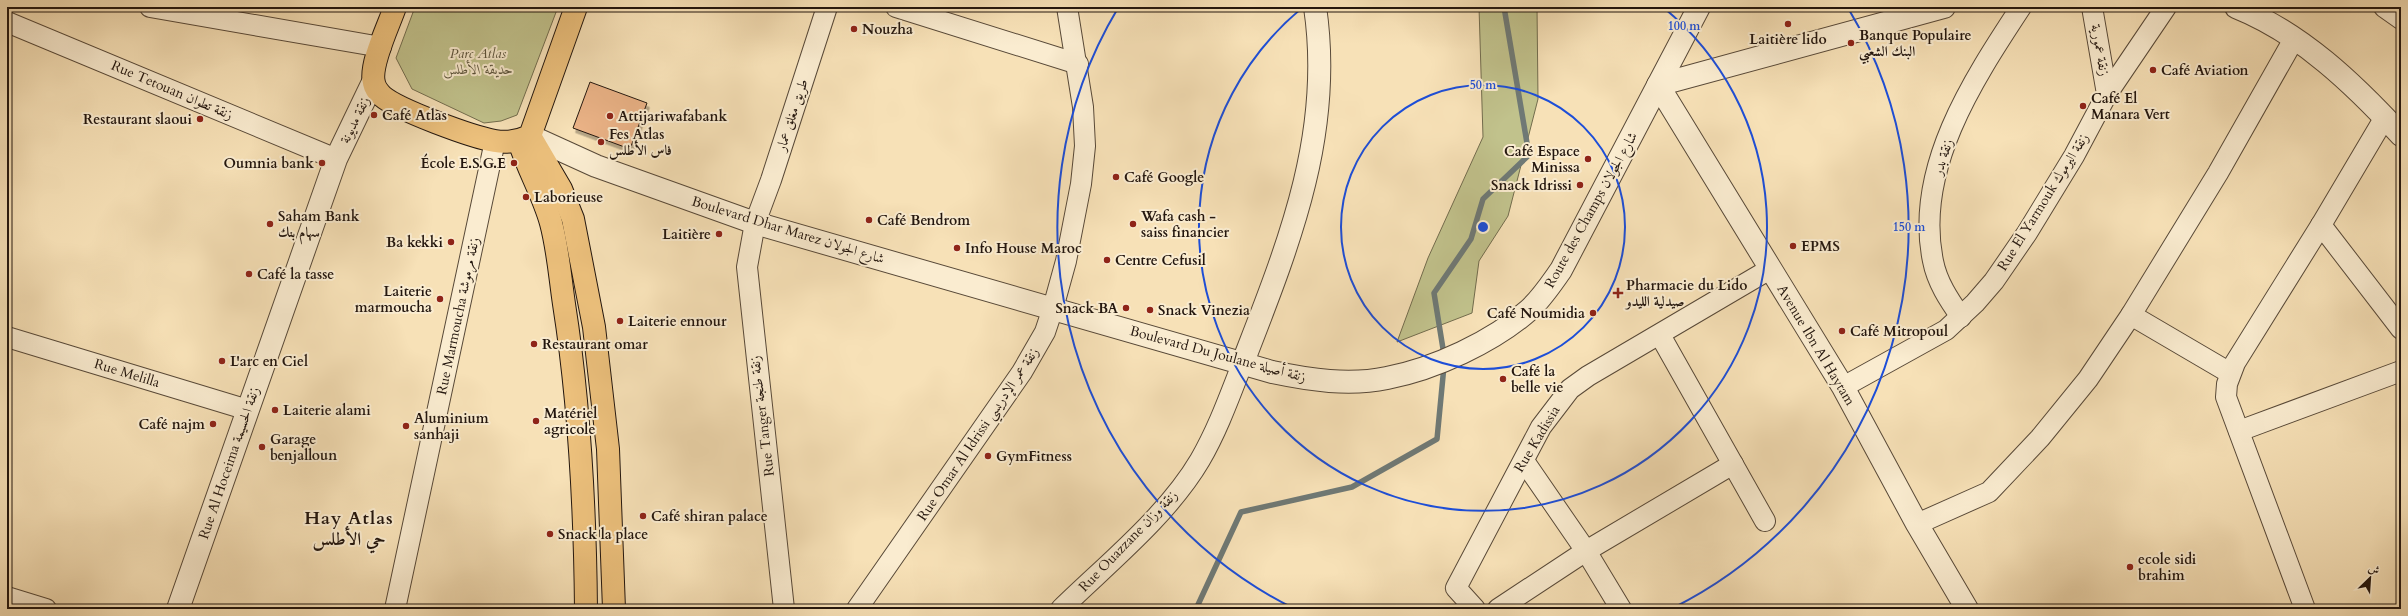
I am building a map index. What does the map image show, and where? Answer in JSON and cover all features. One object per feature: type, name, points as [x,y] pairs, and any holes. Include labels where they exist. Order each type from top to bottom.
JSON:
[{"type":"main road","points":[[395,7],[373,70],[376,90],[390,102],[415,113],[496,141],[524,139]]},
{"type":"main road","points":[[576,7],[524,139],[526,165],[540,189],[551,224],[568,329],[581,450],[586,609]]},
{"type":"main road","points":[[524,139],[561,189],[572,219],[594,327],[608,449],[614,609]]},
{"type":"street","points":[[150,7],[381,47]]},
{"type":"street","name":"طريق مغلق عمار","points":[[755,223],[772,180],[827,7]]},
{"type":"street","points":[[896,7],[1078,64]]},
{"type":"street","name":"Rue Omar Al Idrissi زنقة عمر الإدريسي","points":[[857,609],[1022,372],[1045,332],[1053,308],[1073,231],[1081,184],[1084,146],[1078,64],[1067,7]]},
{"type":"street","points":[[1243,362],[1279,269],[1302,192],[1316,135],[1320,95],[1320,58],[1315,7]]},
{"type":"street","name":"Route des Champs شارع الجولان","points":[[1387,379],[1448,359],[1485,340],[1529,310],[1546,292],[1561,270],[1699,7]]},
{"type":"street","points":[[1658,85],[1944,7]]},
{"type":"street","name":"زنقة بدر","points":[[1961,317],[1942,289],[1933,261],[1932,197],[1940,155],[1951,131],[1994,48],[2020,7]]},
{"type":"street","name":"زنقة عمورية","points":[[2092,7],[2107,94]]},
{"type":"street","name":"Rue El Yarmouk زنقة اليرموك","points":[[1843,387],[1946,330],[1961,317],[1994,281],[2027,233],[2074,156],[2107,94],[2166,7]]},
{"type":"street","points":[[2236,7],[2294,39],[2327,63],[2401,135]]},
{"type":"street","points":[[2384,7],[2401,19]]},
{"type":"street","name":"Rue Tetouan زنقة تطوان","points":[[7,22],[336,159]]},
{"type":"street","points":[[1917,524],[1989,492],[2062,412],[2088,379],[2131,315],[2218,173],[2294,39]]},
{"type":"street","name":"زنقة مديونة","points":[[336,159],[374,82]]},
{"type":"street","name":"Avenue Ibn Al Haytam","points":[[1658,85],[1843,387],[1917,524],[1967,609]]},
{"type":"street","points":[[2305,609],[2226,397],[2230,373],[2321,225],[2384,118]]},
{"type":"street","name":"Boulevard Dhar Marez شارع الجولان","points":[[524,139],[755,223],[1053,308]]},
{"type":"street","name":"Rue Marmoucha زنقة مرموشة","points":[[395,609],[496,141]]},
{"type":"street","name":"Rue Al Hoceima زنقة الحسيمة","points":[[178,609],[336,159]]},
{"type":"street","name":"Rue Tanger زنقة طنجة","points":[[755,223],[748,247],[748,290],[784,609]]},
{"type":"street","points":[[2321,225],[2401,329]]},
{"type":"street","name":"Rue Kadissia","points":[[1475,609],[1456,588],[1541,427],[1570,389],[1588,376],[1770,269]]},
{"type":"street","name":"Boulevard Du Joulane زنقة أصيلة","points":[[1053,308],[1306,379],[1338,382],[1387,379]]},
{"type":"street","points":[[2131,315],[2230,373]]},
{"type":"street","points":[[1660,335],[1765,521]]},
{"type":"street","name":"Rue Melilla","points":[[7,337],[248,410]]},
{"type":"street","name":"Rue Ouazzane زنقة وزان","points":[[1060,609],[1167,504],[1200,460],[1223,412],[1243,362]]},
{"type":"street","points":[[2238,431],[2401,371]]},
{"type":"street","points":[[1524,461],[1586,551],[1621,609]]},
{"type":"street","points":[[1498,609],[1586,551],[1733,464]]},
{"type":"street","points":[[7,597],[46,609]]},
{"type":"green space","name":"Parc Atlas حديقة الأطلس","points":[[415,7],[558,7],[517,115],[501,121],[484,123],[412,89],[396,58]]},
{"type":"green space","points":[[1479,7],[1537,7],[1538,99],[1508,216],[1479,261],[1472,313],[1397,342],[1428,258],[1483,137]]},
{"type":"building","name":"Attijariwafabank","points":[[590,82],[647,103],[630,149],[573,128]]},
{"type":"waterway","points":[[1444,355],[1434,293],[1471,239],[1483,199],[1529,155],[1504,7]]},
{"type":"waterway","points":[[1196,609],[1241,512],[1352,487],[1437,439],[1444,366]]},
{"type":"place","name":"Laitière lido","points":[[1788,24]]},
{"type":"place","name":"Nouzha","points":[[854,29]]},
{"type":"place","name":"Banque Populaire البنك الشعبي","points":[[1851,43]]},
{"type":"place","name":"Café Aviation","points":[[2153,70]]},
{"type":"place","name":"Café El Manara Vert","points":[[2083,106]]},
{"type":"place","name":"Café Atlas","points":[[374,115]]},
{"type":"place","name":"Attijariwafabank","points":[[610,116]]},
{"type":"place","name":"Restaurant slaoui","points":[[200,119]]},
{"type":"place","name":"Fes Atlas فاس الأطلس","points":[[601,142]]},
{"type":"place","name":"Café Espace Minissa","points":[[1588,159]]},
{"type":"place","name":"Oumnia bank","points":[[322,163]]},
{"type":"place","name":"École E.S.G.E","points":[[514,163]]},
{"type":"place","name":"Café Google","points":[[1116,177]]},
{"type":"place","name":"Snack Idrissi","points":[[1580,185]]},
{"type":"place","name":"Laborieuse","points":[[526,197]]},
{"type":"place","name":"Café Bendrom","points":[[869,220]]},
{"type":"place","name":"Saham Bank سهام بنك","points":[[270,224]]},
{"type":"place","name":"Wafa cash - saiss financier","points":[[1133,224]]},
{"type":"place","name":"Laitière","points":[[719,234]]},
{"type":"place","name":"Ba kekki","points":[[451,242]]},
{"type":"place","name":"EPMS","points":[[1793,246]]},
{"type":"place","name":"Info House Maroc","points":[[957,248]]},
{"type":"place","name":"Centre Cefusil","points":[[1107,260]]},
{"type":"place","name":"Café la tasse","points":[[249,274]]},
{"type":"place","name":"Pharmacie du Lido صيدلية الليدو","points":[[1618,293]]},
{"type":"place","name":"Laiterie marmoucha","points":[[440,299]]},
{"type":"place","name":"Snack BA","points":[[1126,308]]},
{"type":"place","name":"Snack Vinezia","points":[[1150,310]]},
{"type":"place","name":"Café Noumidia","points":[[1593,313]]},
{"type":"place","name":"Laiterie ennour","points":[[620,321]]},
{"type":"place","name":"Café Mitropoul","points":[[1842,331]]},
{"type":"place","name":"Restaurant omar","points":[[534,344]]},
{"type":"place","name":"L'arc en Ciel","points":[[222,361]]},
{"type":"place","name":"Café la belle vie","points":[[1503,379]]},
{"type":"place","name":"Laiterie alami","points":[[275,410]]},
{"type":"place","name":"Matériel agricole","points":[[536,421]]},
{"type":"place","name":"Café najm","points":[[213,424]]},
{"type":"place","name":"Aluminium sanhaji","points":[[406,426]]},
{"type":"place","name":"Garage benjalloun","points":[[262,447]]},
{"type":"place","name":"GymFitness","points":[[988,456]]},
{"type":"place","name":"Café shiran palace","points":[[643,516]]},
{"type":"place","name":"Snack la place","points":[[550,534]]},
{"type":"place","name":"ecole sidi brahim","points":[[2130,567]]},
{"type":"district","name":"Hay Atlas حي الأطلس","points":[[349,528]]}]
